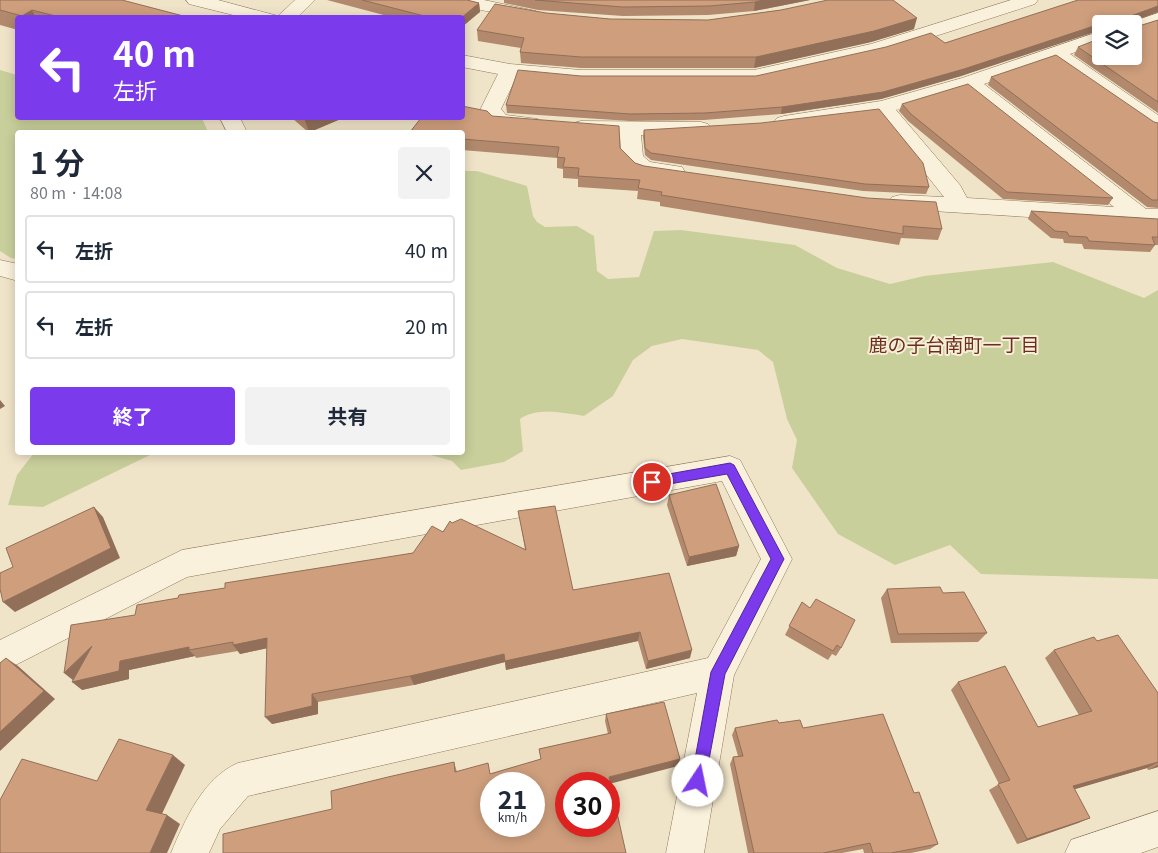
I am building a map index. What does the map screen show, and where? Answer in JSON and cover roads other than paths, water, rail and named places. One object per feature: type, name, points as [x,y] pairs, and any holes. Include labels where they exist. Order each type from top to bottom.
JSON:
[{"type":"street","points":[[196,0],[258,15]]},
{"type":"street","points":[[289,15],[306,0]]},
{"type":"street","points":[[458,0],[547,18]]},
{"type":"street","points":[[465,62],[510,70],[581,76],[754,76],[876,49],[1029,0]]},
{"type":"street","points":[[1142,23],[1158,18]]},
{"type":"street","points":[[1142,28],[1158,36]]},
{"type":"street","points":[[762,123],[882,107],[969,82],[1092,40]]},
{"type":"street","points":[[1054,52],[1158,124]]},
{"type":"street","points":[[510,70],[490,110],[500,121],[630,129],[723,126]]},
{"type":"street","points":[[969,82],[1150,217]]},
{"type":"street","points":[[882,107],[952,190],[960,206]]},
{"type":"street","points":[[630,129],[632,158],[644,168],[692,175]]},
{"type":"street","points":[[882,201],[1150,217]]},
{"type":"street","points":[[0,268],[15,272]]},
{"type":"street","points":[[0,657],[182,564],[730,468],[777,559],[718,672],[685,853]]},
{"type":"street","points":[[190,853],[207,816],[238,781],[718,672]]},
{"type":"street","points":[[1084,853],[1158,829]]},
{"type":"district","name":"鹿の子台南町一丁目","points":[[954,345]]}]
